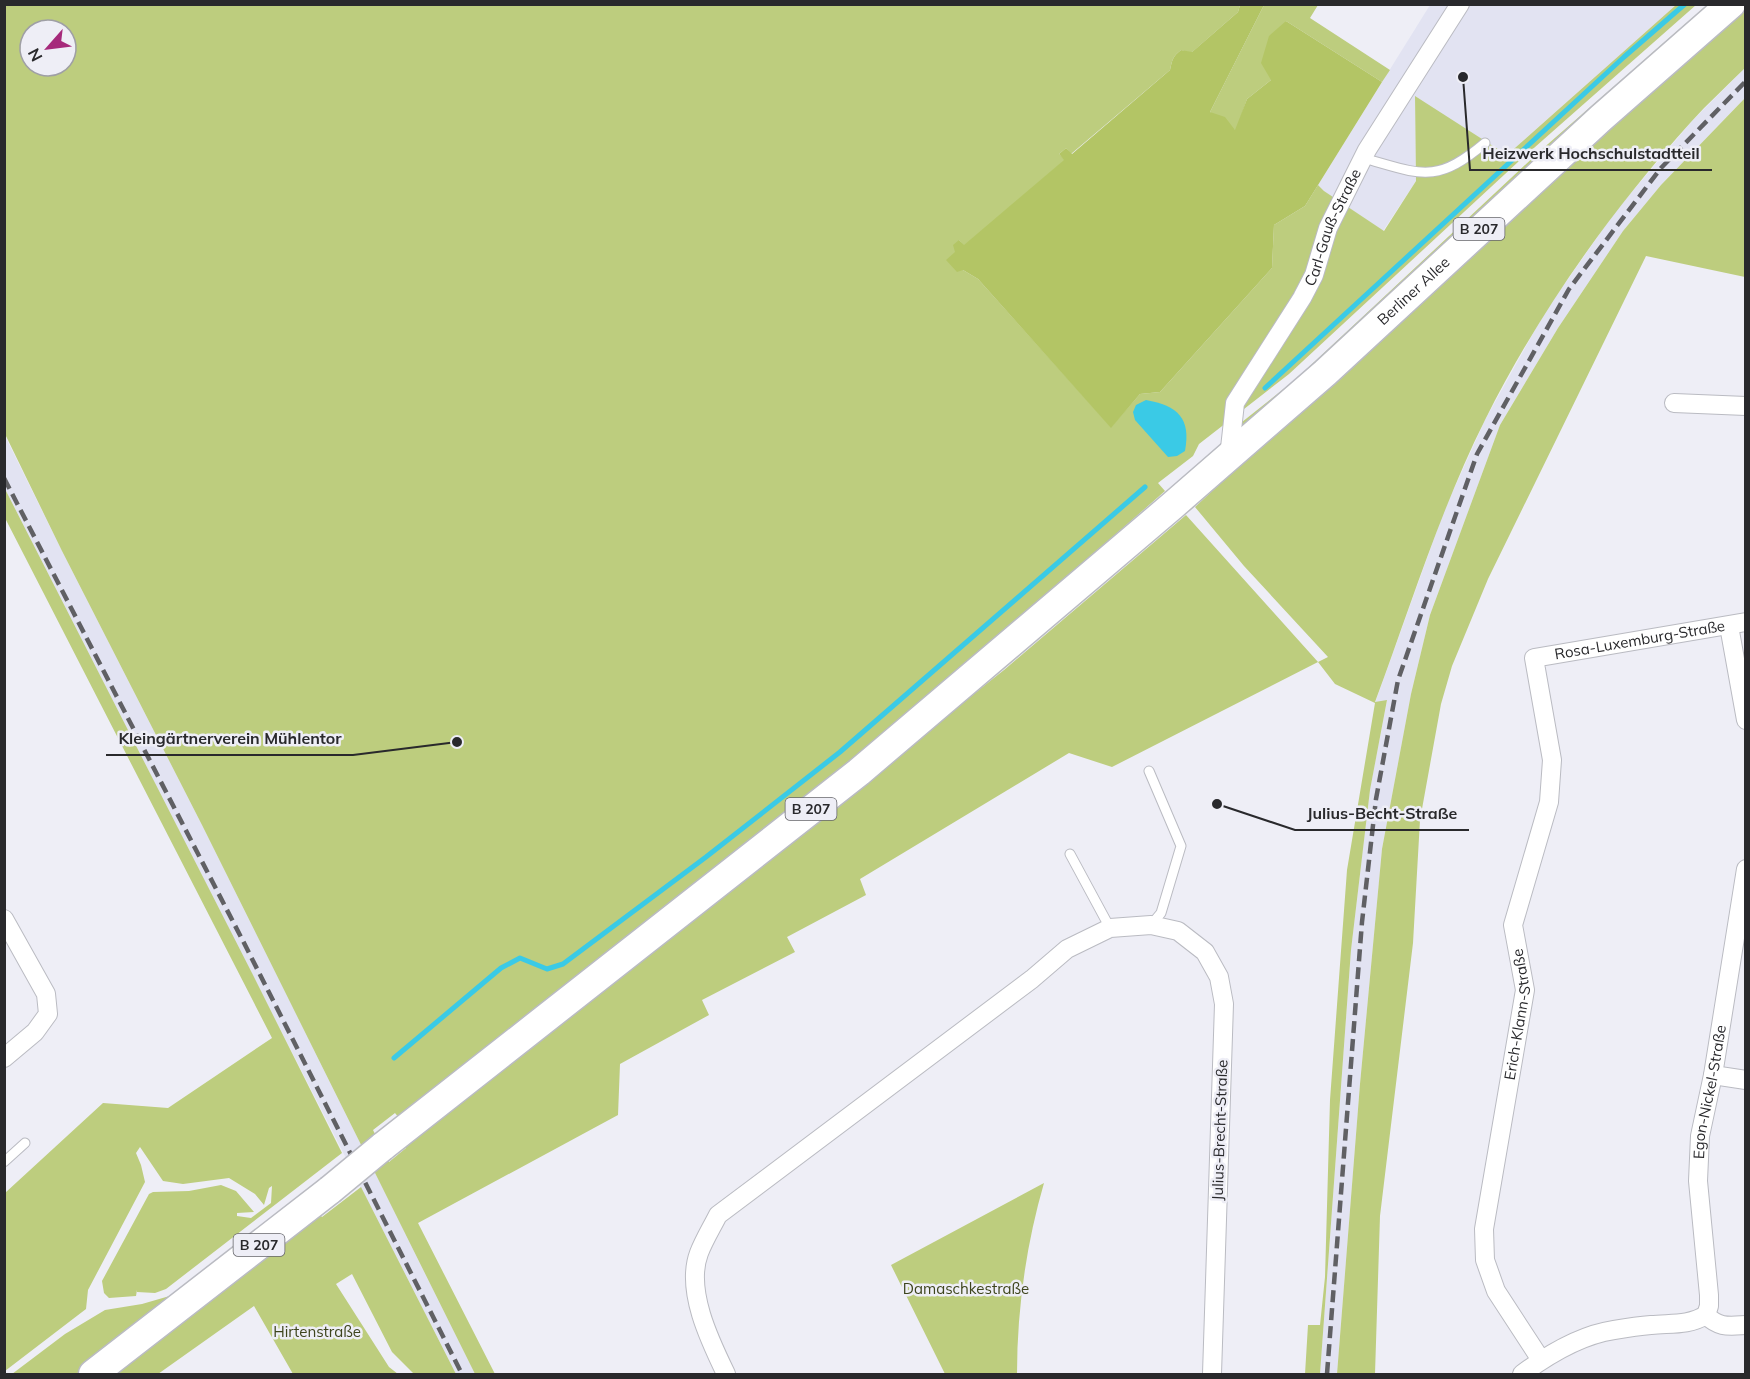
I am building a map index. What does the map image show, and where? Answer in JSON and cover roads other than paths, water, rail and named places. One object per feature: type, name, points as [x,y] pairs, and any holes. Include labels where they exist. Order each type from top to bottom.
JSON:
[{"type":"main road","name":"Berliner Allee","points":[[1229,457],[1326,373],[1592,126],[1731,4]]},
{"type":"main road","name":"B 207","points":[[93,1374],[859,772],[1229,457]]},
{"type":"street","name":"Carl-Gauß-Straße","points":[[1229,457],[1235,403],[1314,275],[1328,228],[1363,158],[1460,4]]},
{"type":"street","points":[[1674,403],[1746,406]]},
{"type":"street","points":[[1737,624],[1746,720]]},
{"type":"street","name":"Rosa-Luxemburg-Straße","points":[[1534,658],[1737,624]]},
{"type":"street","name":"Erich-Klann-Straße","points":[[1534,658],[1552,760],[1551,781],[1549,802],[1513,925],[1525,990],[1484,1229],[1485,1260],[1496,1291],[1541,1360]]},
{"type":"street","name":"Egon-Nickel-Straße","points":[[1706,1315],[1709,1295],[1698,1181],[1698,1158],[1746,869]]},
{"type":"street","points":[[4,919],[45,994],[48,1014],[35,1032],[4,1058]]},
{"type":"street","points":[[726,1374],[706,1331],[694,1282],[698,1254],[718,1215],[1032,979],[1067,949],[1110,928],[1151,925]]},
{"type":"street","name":"Julius-Brecht-Straße","points":[[1151,925],[1178,931],[1205,952],[1219,977],[1224,1004],[1212,1374]]},
{"type":"street","points":[[1713,1075],[1746,1080]]},
{"type":"street","points":[[1522,1374],[1541,1360],[1585,1338],[1610,1330],[1653,1324],[1691,1323],[1706,1315],[1715,1324],[1724,1327],[1746,1325]]},
{"type":"lane","points":[[1363,158],[1416,172],[1436,172],[1453,167],[1485,143]]},
{"type":"lane","points":[[1149,771],[1181,846],[1161,913],[1151,925]]},
{"type":"lane","points":[[1071,854],[1110,928]]},
{"type":"lane","points":[[4,1162],[25,1143]]},
{"type":"water","points":[[1146,400],[1166,406],[1180,415],[1186,430],[1185,451],[1177,456],[1168,457],[1135,420],[1133,412],[1136,405]]},
{"type":"waterway","points":[[1265,388],[1624,57],[1685,4]]},
{"type":"waterway","points":[[394,1058],[501,968],[520,958],[547,969],[563,964],[706,857],[840,752],[1145,487]]},
{"type":"railway","points":[[1327,1374],[1362,922],[1376,799],[1398,680],[1477,454],[1569,289],[1661,168],[1746,81]]},
{"type":"railway","points":[[4,478],[243,941],[462,1374]]},
{"type":"place","name":"Heizwerk Hochschulstadtteil","points":[[1463,77]]},
{"type":"place","name":"Kleingärtnerverein Mühlentor","points":[[457,742]]},
{"type":"place","name":"Julius-Becht-Straße","points":[[1217,804]]},
{"type":"park label","name":"Damaschkestraße","points":[[966,1289]]},
{"type":"park label","name":"Hirtenstraße","points":[[317,1332]]}]
